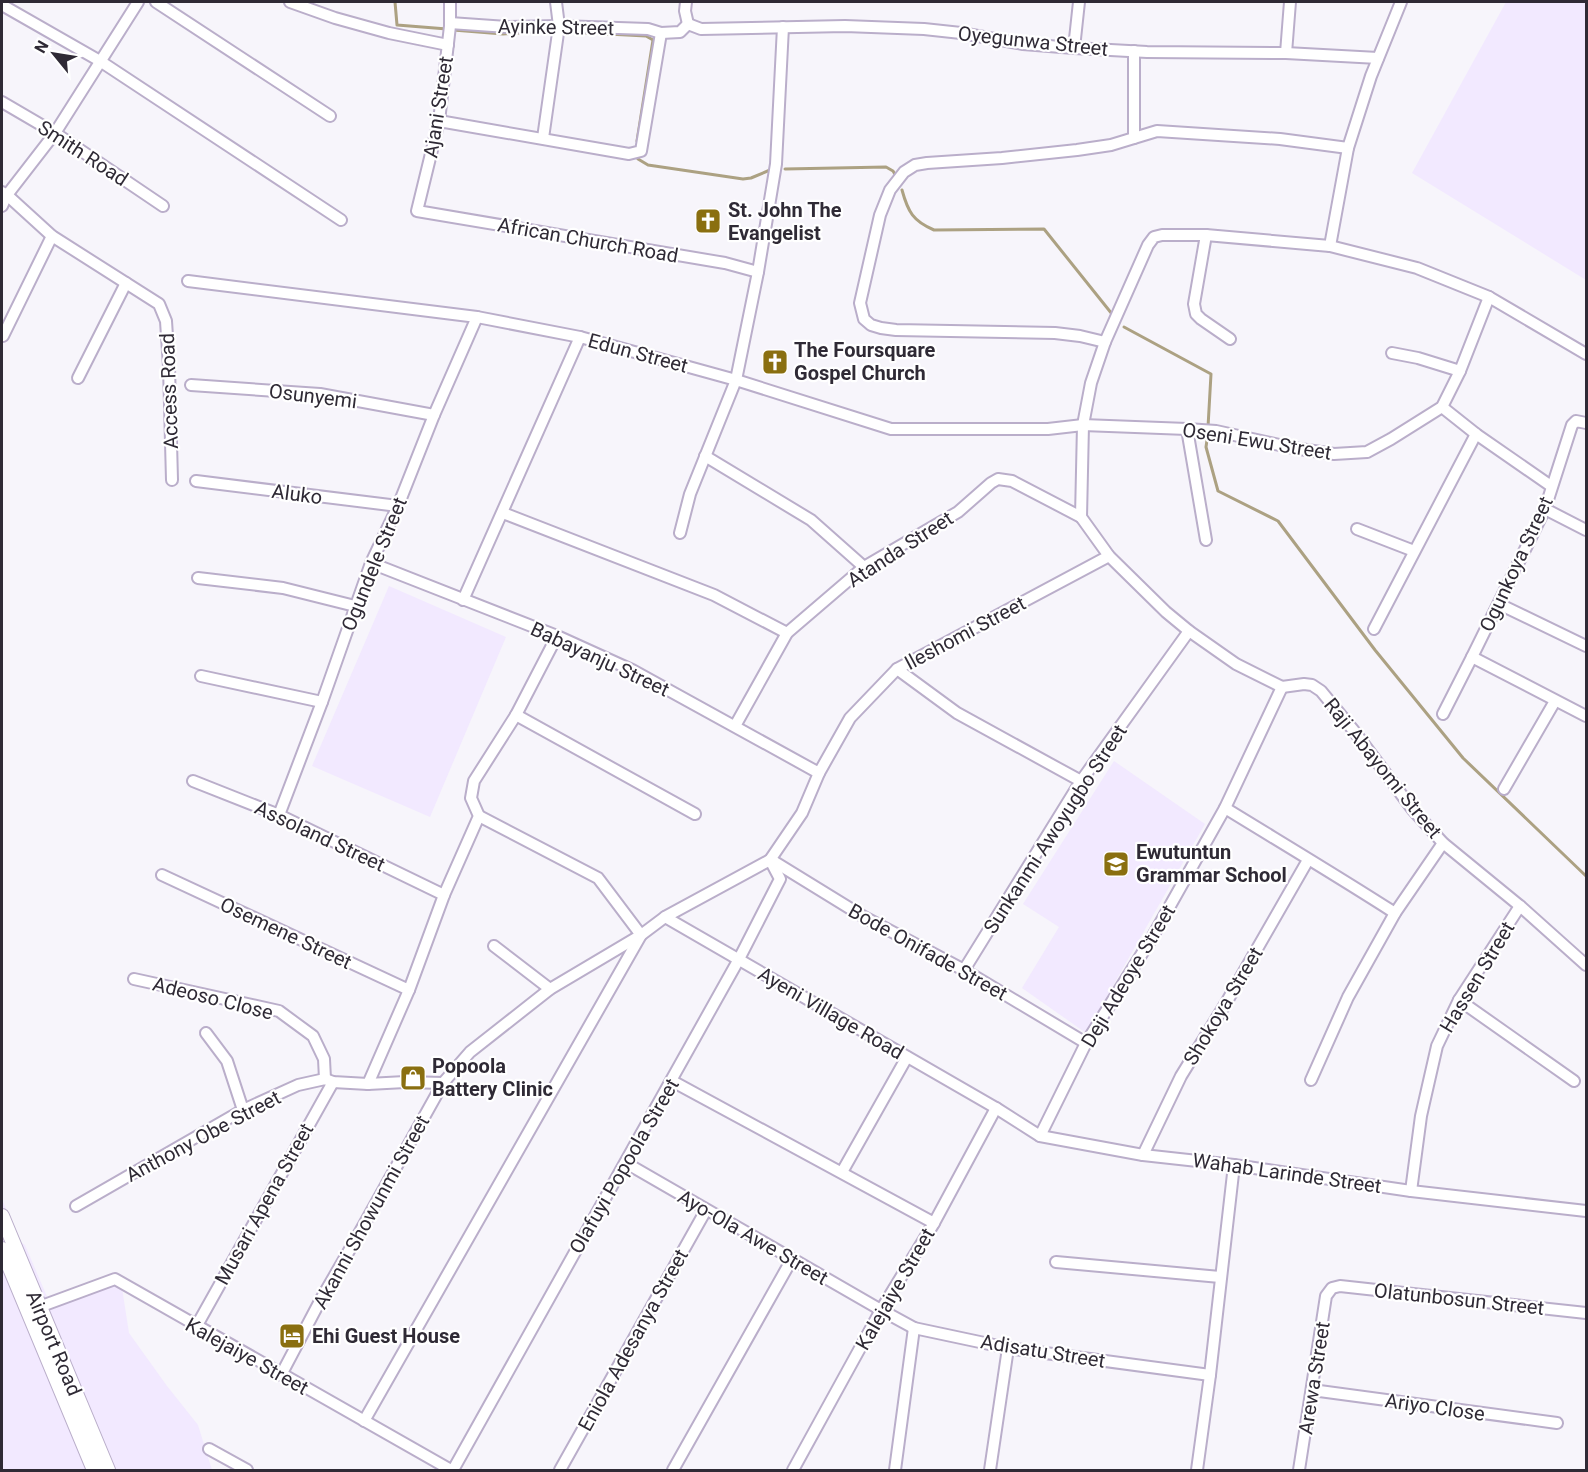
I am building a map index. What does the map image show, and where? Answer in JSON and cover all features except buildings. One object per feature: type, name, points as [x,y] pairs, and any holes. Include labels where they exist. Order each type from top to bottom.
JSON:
[{"type":"main road","name":"Airport Road","points":[[2,1216],[108,1470]]},
{"type":"main road","name":"Airport Road","points":[[2,1249],[94,1470]]},
{"type":"street","points":[[2,206],[4,194],[55,133],[138,2]]},
{"type":"street","points":[[156,2],[330,116]]},
{"type":"street","name":"Ayinke Street","points":[[290,2],[335,18],[389,33],[559,26],[648,29],[661,33]]},
{"type":"street","name":"Ajani Street","points":[[417,211],[439,122],[450,2]]},
{"type":"street","points":[[543,138],[559,26],[556,2]]},
{"type":"street","points":[[439,122],[629,154],[641,151],[661,33],[680,32],[688,24],[685,11],[686,2]]},
{"type":"street","points":[[1074,48],[1079,2]]},
{"type":"street","points":[[1286,53],[1290,2]]},
{"type":"street","points":[[1330,246],[1348,148],[1371,76],[1401,2]]},
{"type":"street","points":[[2,5],[100,61],[341,220]]},
{"type":"street","name":"Oyegunwa Street","points":[[688,24],[701,29],[845,26],[924,29],[1023,44],[1074,48],[1286,53],[1378,58]]},
{"type":"street","points":[[680,533],[690,494],[736,380],[758,272],[776,164],[783,27]]},
{"type":"street","points":[[1134,51],[1134,138]]},
{"type":"street","name":"Smith Road","points":[[2,102],[55,133],[163,206]]},
{"type":"street","points":[[1105,342],[1055,333],[896,330],[871,325],[864,319],[860,303],[880,215],[890,190],[904,172],[915,165],[1077,150],[1112,145],[1157,131],[1280,140],[1348,148]]},
{"type":"street","points":[[4,194],[52,236],[126,283],[78,378]]},
{"type":"street","name":"African Church Road","points":[[417,211],[724,263],[758,272]]},
{"type":"street","points":[[1206,235],[1194,304],[1196,314],[1201,320],[1230,339]]},
{"type":"street","points":[[1282,687],[1236,663],[1189,632],[1109,556],[1082,517],[1083,425],[1091,383],[1105,342],[1148,245],[1154,237],[1206,235],[1330,246],[1417,268],[1489,297],[1587,354]]},
{"type":"street","points":[[3,336],[52,236]]},
{"type":"street","name":"Edun Street","points":[[188,281],[477,317],[580,337],[736,380],[891,429],[1048,429],[1083,425]]},
{"type":"street","name":"Access Road","points":[[126,283],[159,304],[166,321],[172,480]]},
{"type":"street","name":"Oseni Ewu Street","points":[[1083,425],[1216,431],[1293,448],[1334,454],[1367,452],[1442,406],[1460,371],[1489,297]]},
{"type":"street","name":"Ogundele Street","points":[[279,815],[371,563],[398,506],[434,415],[477,317]]},
{"type":"street","points":[[463,600],[580,337]]},
{"type":"street","points":[[1392,353],[1418,358],[1460,371]]},
{"type":"street","name":"Osunyemi","points":[[191,385],[320,394],[434,415]]},
{"type":"street","points":[[1442,406],[1476,434],[1551,486]]},
{"type":"street","name":"Ogunkoya Street","points":[[1443,714],[1545,509],[1572,425],[1576,421],[1587,423]]},
{"type":"street","points":[[1186,429],[1206,540]]},
{"type":"street","points":[[1374,629],[1476,434]]},
{"type":"street","points":[[705,456],[811,520],[864,567]]},
{"type":"street","name":"Atanda Street","points":[[735,726],[787,633],[864,567],[958,512],[990,483],[998,479],[1012,481],[1082,517]]},
{"type":"street","name":"Aluko","points":[[196,481],[398,506]]},
{"type":"street","points":[[1545,509],[1587,530]]},
{"type":"street","points":[[503,513],[714,595],[787,633]]},
{"type":"street","points":[[1357,529],[1414,551]]},
{"type":"street","name":"Ileshomi Street","points":[[770,860],[802,813],[819,773],[850,718],[897,669],[1109,556]]},
{"type":"street","name":"Babayanju Street","points":[[371,563],[557,636],[632,670],[819,773]]},
{"type":"street","points":[[198,578],[283,588],[355,606]]},
{"type":"street","points":[[1499,604],[1587,646]]},
{"type":"street","name":"Sunkanmi Awoyugbo Street","points":[[964,970],[1081,781],[1189,632]]},
{"type":"street","points":[[364,1420],[641,935],[598,878],[479,816],[471,798],[474,781],[516,715],[557,636]]},
{"type":"street","points":[[1472,657],[1587,716]]},
{"type":"street","points":[[897,669],[957,713],[1081,781]]},
{"type":"street","points":[[201,676],[322,702]]},
{"type":"street","name":"Raji Abayomi Street","points":[[1282,687],[1304,684],[1312,685],[1321,691],[1413,810],[1443,843],[1520,906],[1587,966]]},
{"type":"street","name":"Deji Adeoye Street","points":[[1040,1136],[1086,1044],[1153,936],[1226,808],[1282,687]]},
{"type":"street","points":[[1504,789],[1556,701]]},
{"type":"street","points":[[516,715],[694,814]]},
{"type":"street","name":"Assoland Street","points":[[193,781],[279,815],[444,895]]},
{"type":"street","points":[[1226,808],[1395,913]]},
{"type":"street","points":[[368,1084],[409,990],[444,895],[479,816]]},
{"type":"street","points":[[1311,1080],[1348,997],[1395,913],[1443,843]]},
{"type":"street","name":"Akanni Showunmi Street","points":[[281,1375],[443,1083],[470,1052],[550,989],[641,935],[665,917],[770,860]]},
{"type":"street","name":"Olafuyi Popoola Street","points":[[452,1470],[739,959],[780,879],[770,860]]},
{"type":"street","name":"Bode Onifade Street","points":[[770,860],[864,916],[964,970],[1086,1044]]},
{"type":"street","name":"Shokoya Street","points":[[1143,1155],[1181,1076],[1308,860]]},
{"type":"street","name":"Osemene Street","points":[[162,875],[409,990]]},
{"type":"street","name":"Hassen Street","points":[[1412,1191],[1421,1116],[1437,1046],[1459,1000],[1520,906]]},
{"type":"street","name":"Ayeni Village Road","points":[[665,917],[996,1108]]},
{"type":"street","points":[[494,946],[550,989]]},
{"type":"street","name":"Adeoso Close","points":[[134,979],[279,1011],[313,1036],[324,1059],[329,1080]]},
{"type":"street","points":[[1459,1000],[1574,1081]]},
{"type":"street","points":[[206,1033],[227,1061],[243,1110]]},
{"type":"street","points":[[842,1172],[907,1057]]},
{"type":"street","name":"Anthony Obe Street","points":[[76,1206],[243,1110],[298,1085],[329,1080],[368,1084],[443,1083]]},
{"type":"street","name":"Musari Apena Street","points":[[196,1327],[329,1080]]},
{"type":"street","points":[[672,1081],[934,1223]]},
{"type":"street","name":"Wahab Larinde Street","points":[[996,1108],[1040,1136],[1143,1155],[1234,1165],[1412,1191],[1587,1211]]},
{"type":"street","name":"Kalejaiye Street","points":[[794,1470],[881,1310],[934,1223],[996,1108]]},
{"type":"street","name":"Ayo-Ola Awe Street","points":[[626,1163],[881,1310]]},
{"type":"street","points":[[1197,1470],[1234,1165]]},
{"type":"street","name":"Eniola Adesanya Street","points":[[560,1470],[706,1210]]},
{"type":"street","points":[[673,1470],[792,1259]]},
{"type":"street","points":[[1056,1262],[1220,1276]]},
{"type":"street","name":"Kalejaiye Street","points":[[39,1307],[115,1280],[452,1470]]},
{"type":"street","name":"Olatunbosun Street","points":[[1332,1288],[1340,1286],[1587,1313]]},
{"type":"street","name":"Arewa Street","points":[[1299,1470],[1326,1296],[1332,1288]]},
{"type":"street","name":"Adisatu Street","points":[[881,1310],[914,1328],[1008,1348],[1210,1375]]},
{"type":"street","points":[[895,1470],[914,1328]]},
{"type":"street","points":[[990,1470],[1008,1348]]},
{"type":"street","name":"Ariyo Close","points":[[1312,1390],[1557,1423]]},
{"type":"street","points":[[209,1449],[247,1470]]},
{"type":"shaded area","points":[[1506,2],[1586,2],[1586,280],[1412,173]]},
{"type":"shaded area","points":[[389,586],[506,637],[430,817],[312,766]]},
{"type":"shaded area","name":"Ewutuntun Grammar School","points":[[1114,761],[1205,824],[1086,1033],[1022,988],[1059,927],[1023,904]]},
{"type":"shaded area","points":[[2,1199],[19,1241],[25,1245],[51,1306],[120,1275],[129,1333],[198,1425],[212,1470],[2,1470]]},
{"type":"waterway","points":[[395,2],[397,25],[447,29]]},
{"type":"waterway","points":[[453,30],[503,34],[548,31]]},
{"type":"waterway","points":[[569,32],[646,36],[653,40],[637,141]]},
{"type":"waterway","points":[[638,159],[648,165],[743,179],[770,170]]},
{"type":"waterway","points":[[785,169],[886,167],[896,176]]},
{"type":"waterway","points":[[902,190],[912,215],[934,230],[1044,229],[1112,314]]},
{"type":"waterway","points":[[1124,327],[1211,374],[1208,427]]},
{"type":"waterway","points":[[1208,433],[1206,447],[1218,491],[1278,521],[1375,650],[1463,758],[1586,876]]},
{"type":"place","name":"St. John The Evangelist","points":[[708,221]]},
{"type":"place","name":"The Foursquare Gospel Church","points":[[775,362]]},
{"type":"place","name":"Ewutuntun Grammar School","points":[[1116,864]]},
{"type":"place","name":"Popoola Battery Clinic","points":[[413,1078]]},
{"type":"place","name":"Ehi Guest House","points":[[292,1336]]}]
